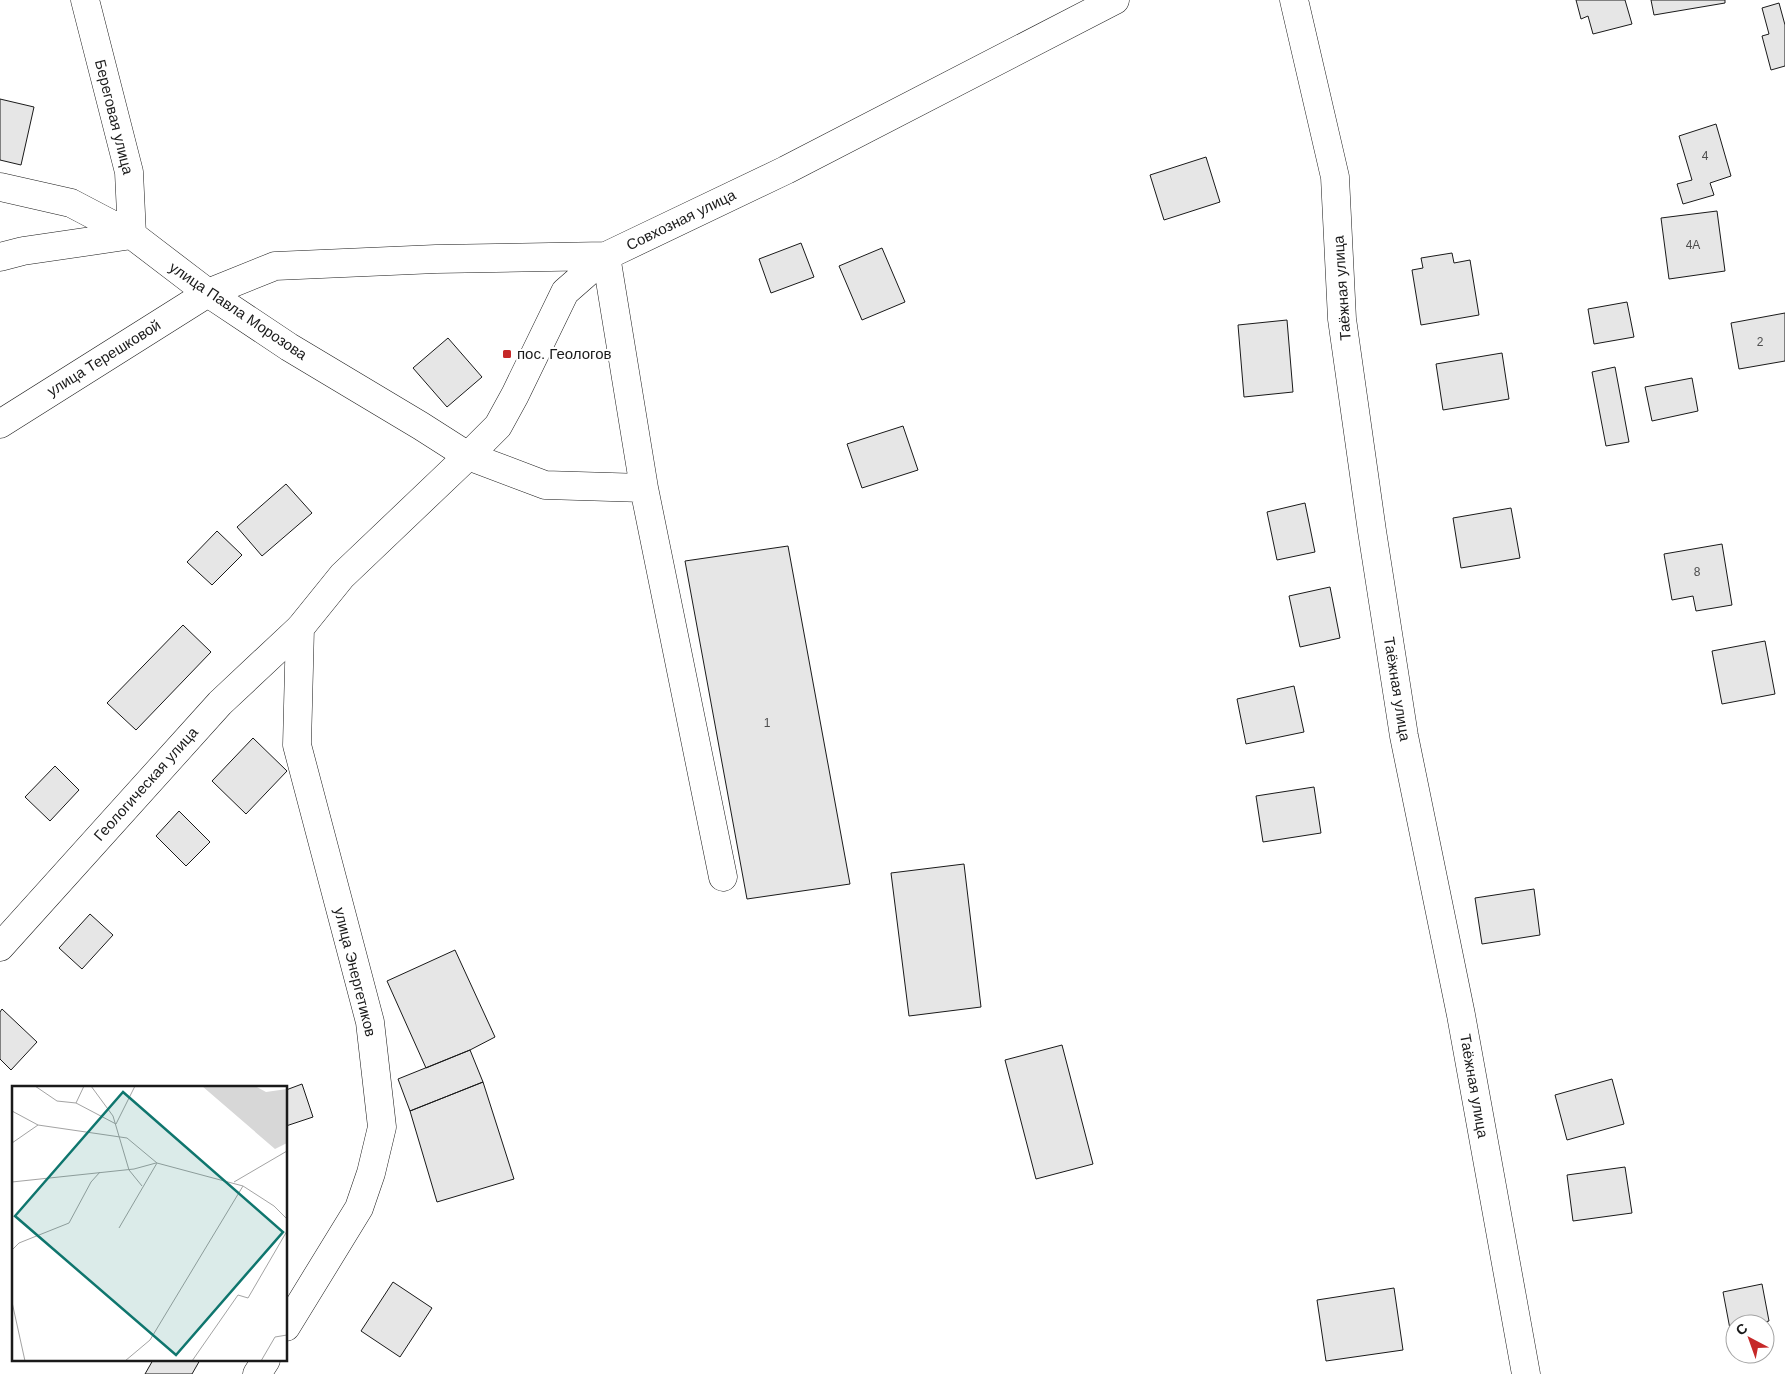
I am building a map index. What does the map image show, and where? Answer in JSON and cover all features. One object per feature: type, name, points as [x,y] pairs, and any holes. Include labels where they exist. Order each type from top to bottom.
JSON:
[{"type":"street","name":"Береговая улица","points":[[85,0],[129,172],[132,235]]},
{"type":"street","name":"Совхозная улица","points":[[208,293],[275,266],[606,256],[786,170],[1115,0]]},
{"type":"street","name":"Таёжная улица","points":[[1294,0],[1335,177],[1342,319],[1372,531],[1404,736],[1461,1015],[1526,1374]]},
{"type":"street","name":"улица Павла Морозова","points":[[0,187],[71,203],[132,235],[208,293],[289,347],[468,456],[545,485],[644,488]]},
{"type":"street","points":[[0,258],[23,251],[132,235]]},
{"type":"street","points":[[606,256],[644,488],[723,877]]},
{"type":"street","name":"Геологическая улица","points":[[0,947],[220,703],[300,628],[342,576],[498,426],[565,292],[606,256]]},
{"type":"street","name":"улица Терешковой","points":[[0,424],[208,293]]},
{"type":"street","name":"улица Энергетиков","points":[[288,1324],[358,1208],[371,1173],[382,1127],[370,1022],[297,745],[300,628]]},
{"type":"street","points":[[258,1374],[265,1362]]},
{"type":"building","points":[[1576,0],[1625,0],[1632,24],[1593,34],[1588,16],[1581,19]]},
{"type":"building","points":[[1651,0],[1725,0],[1725,3],[1654,15]]},
{"type":"building","points":[[1779,3],[1785,25],[1785,66],[1771,70],[1762,36],[1769,34],[1762,8]]},
{"type":"building","points":[[0,99],[34,107],[21,165],[0,160]]},
{"type":"building","points":[[1716,124],[1731,176],[1710,183],[1714,195],[1683,204],[1677,184],[1692,180],[1679,136]]},
{"type":"building","points":[[1206,157],[1220,202],[1164,220],[1150,175]]},
{"type":"building","points":[[1717,211],[1725,271],[1669,279],[1661,218]]},
{"type":"building","points":[[801,243],[814,277],[771,293],[759,259]]},
{"type":"building","points":[[882,248],[905,302],[862,320],[839,266]]},
{"type":"building","points":[[1452,253],[1454,263],[1470,260],[1479,315],[1421,325],[1412,270],[1423,268],[1421,258]]},
{"type":"building","points":[[1627,302],[1634,337],[1594,344],[1588,309]]},
{"type":"building","points":[[1785,313],[1785,361],[1739,369],[1731,323]]},
{"type":"building","points":[[1287,320],[1293,392],[1244,397],[1238,325]]},
{"type":"building","points":[[448,338],[482,377],[447,407],[413,368]]},
{"type":"building","points":[[1502,353],[1509,399],[1443,410],[1436,364]]},
{"type":"building","points":[[1615,367],[1629,442],[1606,446],[1592,372]]},
{"type":"building","points":[[1692,378],[1698,411],[1652,421],[1645,387]]},
{"type":"building","points":[[903,426],[918,470],[862,488],[847,444]]},
{"type":"building","points":[[286,484],[312,513],[262,556],[237,527]]},
{"type":"building","points":[[1305,503],[1315,552],[1277,560],[1267,512]]},
{"type":"building","points":[[1511,508],[1520,558],[1461,568],[1453,518]]},
{"type":"building","points":[[217,531],[242,555],[212,585],[187,562]]},
{"type":"building","points":[[1722,544],[1732,605],[1696,611],[1693,596],[1672,600],[1664,554]]},
{"type":"building","points":[[788,546],[850,884],[747,899],[685,561]]},
{"type":"building","points":[[1330,587],[1340,638],[1300,647],[1289,596]]},
{"type":"building","points":[[183,625],[211,652],[136,730],[107,703]]},
{"type":"building","points":[[1765,641],[1775,694],[1722,704],[1712,651]]},
{"type":"building","points":[[1294,686],[1304,732],[1246,744],[1237,699]]},
{"type":"building","points":[[253,738],[287,771],[246,814],[212,781]]},
{"type":"building","points":[[55,766],[79,790],[50,821],[25,797]]},
{"type":"building","points":[[1314,787],[1321,833],[1263,842],[1256,796]]},
{"type":"building","points":[[179,811],[210,842],[186,866],[156,836]]},
{"type":"building","points":[[964,864],[981,1007],[909,1016],[891,873]]},
{"type":"building","points":[[1534,889],[1540,935],[1482,944],[1475,898]]},
{"type":"building","points":[[90,914],[113,935],[82,969],[59,948]]},
{"type":"building","points":[[455,950],[495,1037],[470,1050],[426,1068],[387,981]]},
{"type":"building","points":[[2,1009],[37,1042],[11,1070],[0,1059],[0,1012]]},
{"type":"building","points":[[1062,1045],[1093,1164],[1036,1179],[1005,1060]]},
{"type":"building","points":[[470,1050],[483,1082],[410,1111],[398,1079]]},
{"type":"building","points":[[1612,1079],[1624,1124],[1567,1140],[1555,1095]]},
{"type":"building","points":[[483,1082],[514,1179],[437,1202],[410,1111]]},
{"type":"building","points":[[302,1084],[313,1117],[288,1125],[288,1089]]},
{"type":"building","points":[[1625,1167],[1632,1213],[1573,1221],[1567,1175]]},
{"type":"building","points":[[393,1282],[432,1308],[400,1357],[361,1331]]},
{"type":"building","points":[[1762,1284],[1768,1314],[1727,1314],[1723,1292]]},
{"type":"building","points":[[1394,1288],[1403,1350],[1326,1361],[1317,1300]]},
{"type":"building","points":[[152,1362],[199,1362],[192,1374],[145,1374]]},
{"type":"place","name":"пос. Геологов","points":[[507,354]]}]
